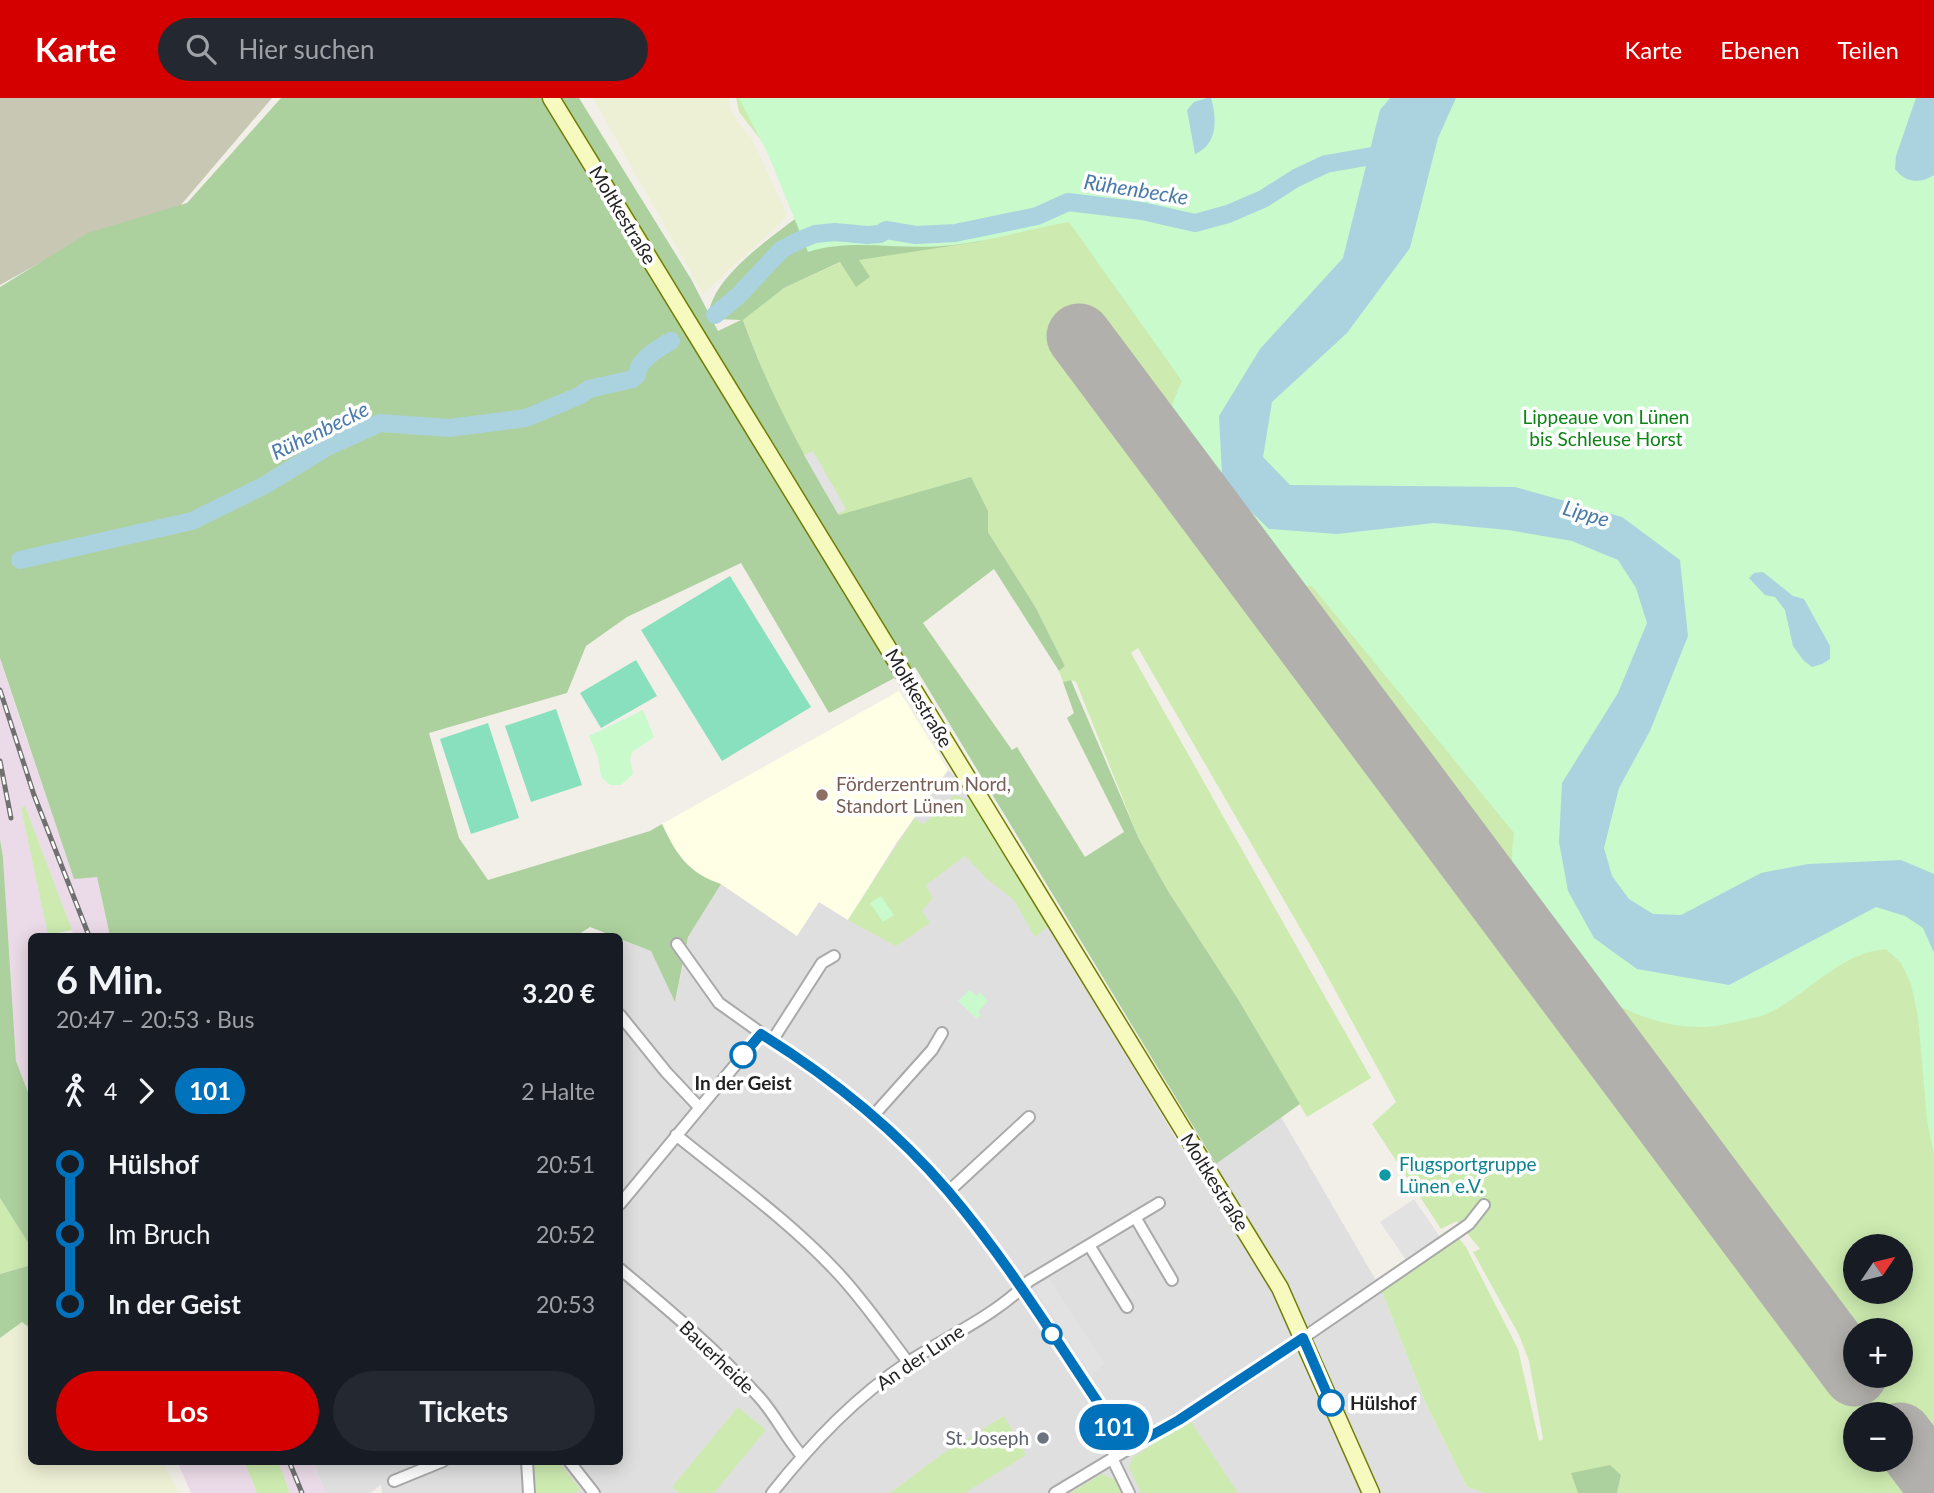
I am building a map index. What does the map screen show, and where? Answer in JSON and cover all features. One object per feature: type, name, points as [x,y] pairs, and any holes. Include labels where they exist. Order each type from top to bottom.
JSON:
[{"type":"street","name":"Moltkestraße","points":[[551,98],[1280,1288],[1371,1493]]},
{"type":"street","points":[[677,944],[719,1003],[821,1074],[873,1116],[949,1191],[997,1253],[1129,1448]]},
{"type":"street","points":[[772,1041],[822,963],[834,956]]},
{"type":"street","points":[[623,1019],[666,1072],[699,1107]]},
{"type":"street","points":[[873,1116],[932,1050],[942,1033]]},
{"type":"street","points":[[623,1197],[761,1034]]},
{"type":"street","points":[[949,1191],[1029,1117]]},
{"type":"street","points":[[676,1135],[762,1203],[827,1262],[855,1292],[908,1362]]},
{"type":"street","name":"An der Lune","points":[[772,1493],[802,1455],[867,1393],[908,1362],[1013,1297],[1029,1281],[1160,1203]]},
{"type":"street","points":[[1055,1493],[1201,1406],[1303,1338],[1459,1231],[1484,1205]]},
{"type":"street","points":[[1135,1217],[1172,1280]]},
{"type":"street","points":[[1089,1245],[1127,1307]]},
{"type":"street","name":"Bauerheide","points":[[623,1272],[745,1382],[802,1455]]},
{"type":"street","points":[[1112,1458],[1129,1493]]},
{"type":"street","points":[[394,1481],[433,1465]]},
{"type":"street","points":[[527,1465],[529,1493]]},
{"type":"street","points":[[572,1465],[594,1493]]},
{"type":"shaded area","points":[[0,98],[272,98],[180,206],[95,232],[0,285]]},
{"type":"shaded area","points":[[593,98],[729,98],[736,120],[752,139],[787,214],[782,222],[703,294]]},
{"type":"shaded area","points":[[813,451],[846,509],[838,514],[804,455]]},
{"type":"shaded area","points":[[0,658],[26,738],[97,877],[109,933],[73,933],[25,807],[21,808],[48,933],[28,933],[28,1092],[16,1061],[0,839]]},
{"type":"shaded area","name":"Förderzentrum Nord, Standort Lünen","points":[[899,691],[948,770],[897,842],[848,920],[819,902],[797,936],[721,884],[694,871],[675,851],[662,824]]},
{"type":"shaded area","points":[[948,770],[968,789],[1197,1174],[1216,1164],[1281,1117],[1381,1289],[1426,1404],[1467,1487],[1485,1493],[382,1493],[381,1485],[370,1493],[325,1493],[314,1465],[623,1465],[623,940],[651,951],[676,1000],[688,937],[721,884],[797,935],[819,902],[848,920],[897,842]]},
{"type":"shaded area","points":[[1414,1199],[1440,1237],[1406,1260],[1380,1222]]},
{"type":"shaded area","points":[[1049,1278],[1105,1364],[1091,1374],[1037,1292],[1037,1286]]},
{"type":"shaded area","points":[[22,1322],[28,1327],[28,1465],[165,1465],[179,1493],[0,1493],[0,1338]]},
{"type":"shaded area","points":[[179,1465],[246,1465],[257,1493],[191,1493]]},
{"type":"shaded area","points":[[280,1465],[314,1465],[325,1493],[290,1493]]},
{"type":"green space","points":[[281,98],[579,98],[691,279],[718,331],[741,320],[716,319],[710,307],[726,279],[751,253],[807,210],[983,241],[859,260],[870,277],[856,287],[840,262],[784,288],[743,320],[786,420],[839,515],[971,477],[988,511],[988,532],[1036,608],[1065,666],[1059,671],[994,569],[923,623],[1012,750],[1017,747],[1085,857],[1124,832],[1067,718],[1074,713],[1063,682],[1071,680],[1139,839],[1168,891],[1238,999],[1300,1104],[1216,1164],[915,667],[829,713],[741,563],[627,617],[586,646],[567,693],[429,733],[459,838],[488,880],[650,831],[662,824],[684,861],[700,874],[721,884],[688,937],[675,1002],[651,951],[623,940],[623,933],[605,933],[590,927],[581,933],[109,933],[97,877],[74,879],[0,658],[0,287],[88,233],[187,203]]},
{"type":"green space","points":[[736,98],[1390,98],[1807,943],[1934,953],[1934,1493],[1617,1493],[1621,1475],[1572,1473],[1578,1493],[1485,1493],[1467,1487],[1426,1404],[1381,1289],[1458,1237],[1466,1247],[1518,1349],[1539,1441],[1543,1439],[1529,1361],[1519,1335],[1473,1252],[1480,1249],[1457,1221],[1441,1229],[1372,1124],[1396,1102],[1318,959],[1138,648],[1131,653],[1371,1078],[1307,1117],[1139,839],[1076,682],[1063,682],[1059,671],[1065,666],[1036,608],[988,532],[988,511],[839,516],[786,420],[743,319],[784,288],[841,262],[982,241],[764,144],[739,112]]},
{"type":"green space","name":"Lippeaue von Lünen bis Schleuse Horst","points":[[739,98],[1934,98],[1934,1156],[1927,1120],[1918,1016],[1911,984],[1901,963],[1886,949],[1869,952],[1840,965],[1767,1014],[1709,1027],[1664,1023],[1644,1017],[1606,999],[1574,973],[1545,937],[1522,899],[1513,872],[1514,833],[1312,586],[1264,582],[1238,572],[1192,519],[1171,475],[1166,443],[1168,419],[1182,381],[1069,222],[958,244],[925,247],[858,245],[808,252],[768,154]]},
{"type":"green space","points":[[730,576],[811,707],[722,761],[641,630]]},
{"type":"green space","points":[[636,660],[657,696],[601,728],[580,693]]},
{"type":"green space","points":[[556,709],[582,785],[531,802],[505,726]]},
{"type":"green space","points":[[643,710],[654,737],[632,752],[630,760],[633,774],[621,785],[610,785],[601,777],[598,757],[589,736]]},
{"type":"green space","points":[[488,723],[519,818],[471,834],[440,739]]},
{"type":"green space","points":[[954,795],[975,802],[1049,926],[1035,937],[1014,900],[986,878],[965,856],[926,885],[933,898],[922,911],[930,923],[896,946],[848,920],[914,819],[924,824]]},
{"type":"green space","points":[[25,806],[72,930],[48,933],[21,808]]},
{"type":"green space","points":[[0,839],[16,1061],[28,1092],[28,1242],[0,1198]]},
{"type":"green space","points":[[881,896],[894,915],[883,922],[870,903]]},
{"type":"green space","points":[[970,990],[976,996],[980,992],[988,1001],[978,1012],[981,1015],[977,1019],[958,1001]]},
{"type":"green space","points":[[0,1198],[28,1241],[28,1266],[0,1274]]},
{"type":"green space","points":[[28,1266],[28,1327],[22,1322],[0,1338],[0,1274]]},
{"type":"green space","points":[[738,1407],[766,1430],[714,1493],[679,1493],[672,1487]]},
{"type":"green space","points":[[1004,1416],[1026,1455],[965,1493],[890,1493],[941,1455]]},
{"type":"green space","points":[[1190,1420],[1238,1493],[1141,1493],[1129,1467],[1133,1457]]},
{"type":"green space","points":[[246,1465],[280,1465],[290,1493],[257,1493]]},
{"type":"green space","points":[[533,1465],[561,1465],[580,1489],[576,1493],[536,1493]]},
{"type":"green space","points":[[1610,1465],[1621,1475],[1617,1493],[1578,1493],[1571,1473]]},
{"type":"green space","points":[[1102,1474],[1118,1481],[1123,1493],[1070,1493]]},
{"type":"water","points":[[1211,98],[1213,106],[1214,130],[1208,144],[1195,154],[1187,110],[1194,102]]},
{"type":"water","name":"Lippe","points":[[1390,98],[1456,98],[1438,138],[1410,248],[1347,333],[1272,402],[1263,457],[1290,485],[1515,487],[1622,517],[1680,560],[1688,636],[1650,731],[1619,788],[1604,848],[1612,876],[1629,899],[1653,914],[1681,915],[1761,873],[1808,864],[1901,860],[1934,874],[1934,953],[1923,928],[1905,916],[1876,907],[1729,985],[1637,969],[1594,938],[1568,891],[1559,842],[1562,783],[1618,693],[1647,623],[1636,588],[1618,560],[1572,541],[1508,530],[1434,523],[1337,534],[1269,529],[1244,505],[1222,474],[1219,416],[1260,349],[1343,258],[1380,110]]},
{"type":"water","points":[[1916,98],[1934,98],[1934,175],[1913,181],[1903,177],[1895,169],[1896,156]]},
{"type":"water","points":[[1763,572],[1793,596],[1804,599],[1830,646],[1830,659],[1812,667],[1803,660],[1793,646],[1785,610],[1775,597],[1765,595],[1749,578],[1754,573]]},
{"type":"waterway","name":"Rühenbecke","points":[[715,315],[739,295],[781,250],[815,234],[835,232],[867,235],[880,234],[886,230],[916,235],[955,233],[1037,216],[1068,202],[1142,211],[1195,223],[1228,214],[1263,199],[1296,178],[1326,164],[1389,153]]},
{"type":"waterway","name":"Rühenbecke","points":[[20,560],[192,521],[265,485],[327,447],[380,423],[449,428],[526,418],[581,395],[589,389],[633,379],[645,359],[671,341]]},
{"type":"runway","points":[[1079,336],[1843,1358]]},
{"type":"runway","points":[[1913,1452],[1934,1480]]},
{"type":"railway","points":[[0,690],[34,795],[88,933]]},
{"type":"railway","points":[[0,761],[11,818]]},
{"type":"railway","points":[[291,1465],[302,1493]]},
{"type":"bus line","name":"101","points":[[743,1055],[761,1034],[821,1074],[909,1149],[949,1191],[997,1253],[1129,1448],[1233,1386],[1303,1338],[1331,1403]]},
{"type":"place","name":"Förderzentrum Nord, Standort Lünen","points":[[822,795]]},
{"type":"place","name":"In der Geist","points":[[743,1055]]},
{"type":"place","name":"Flugsportgruppe Lünen e.V.","points":[[1385,1175]]},
{"type":"place","name":"Hülshof","points":[[1331,1403]]},
{"type":"place","name":"St. Joseph","points":[[1043,1438]]}]
